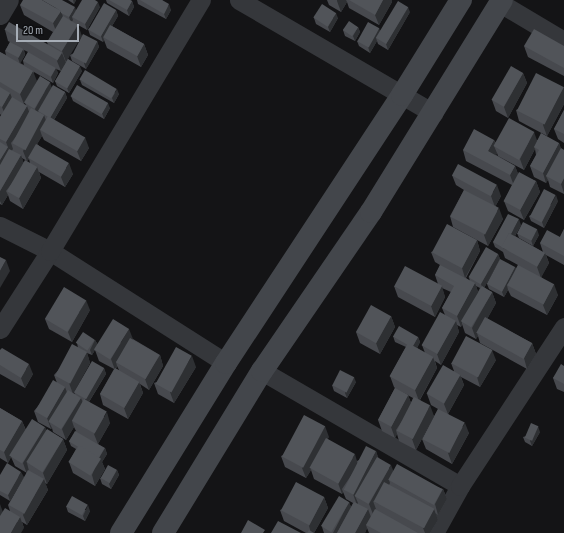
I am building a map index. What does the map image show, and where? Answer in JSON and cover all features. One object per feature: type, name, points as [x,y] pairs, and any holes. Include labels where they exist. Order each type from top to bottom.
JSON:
[{"type":"main road","points":[[121,533],[226,363],[402,95],[461,0]]},
{"type":"main road","points":[[163,533],[262,371],[371,212],[501,2]]},
{"type":"street","points":[[0,329],[50,252],[201,0]]},
{"type":"street","points":[[239,0],[433,113]]},
{"type":"street","points":[[501,2],[564,41]]},
{"type":"street","points":[[0,226],[50,252],[226,363]]},
{"type":"street","points":[[434,533],[460,486],[564,327]]},
{"type":"street","points":[[262,371],[460,486]]},
{"type":"building","points":[[23,0],[42,0],[61,11],[53,23],[20,5]]},
{"type":"building","points":[[42,0],[62,0],[75,7],[69,17]]},
{"type":"building","points":[[82,0],[95,0],[98,2],[85,24],[72,17]]},
{"type":"building","points":[[109,0],[130,0],[132,1],[127,10]]},
{"type":"building","points":[[140,0],[162,0],[169,4],[164,14]]},
{"type":"building","points":[[349,0],[383,0],[375,15]]},
{"type":"building","points":[[398,1],[408,7],[386,44],[376,38]]},
{"type":"building","points":[[104,3],[116,10],[101,37],[88,30]]},
{"type":"building","points":[[322,4],[336,13],[328,27],[313,17]]},
{"type":"building","points":[[63,16],[78,25],[62,51],[47,43]]},
{"type":"building","points":[[349,21],[358,27],[352,36],[343,30]]},
{"type":"building","points":[[9,22],[62,52],[57,60],[4,30]]},
{"type":"building","points":[[368,22],[379,28],[369,48],[357,41]]},
{"type":"building","points":[[110,25],[144,44],[137,56],[103,37]]},
{"type":"building","points":[[534,29],[564,46],[564,68],[524,46]]},
{"type":"building","points":[[83,34],[97,41],[86,64],[72,56]]},
{"type":"building","points":[[10,42],[23,49],[19,58],[5,51]]},
{"type":"building","points":[[0,52],[33,71],[20,94],[0,82]]},
{"type":"building","points":[[28,52],[56,68],[51,77],[23,61]]},
{"type":"building","points":[[68,59],[80,66],[67,89],[55,82]]},
{"type":"building","points":[[511,66],[523,73],[504,107],[492,100]]},
{"type":"building","points":[[85,70],[117,89],[111,98],[79,79]]},
{"type":"building","points":[[536,73],[564,87],[545,124],[517,110]]},
{"type":"building","points":[[40,76],[50,82],[34,109],[24,103]]},
{"type":"building","points":[[53,85],[65,92],[50,118],[38,111]]},
{"type":"building","points":[[77,85],[108,103],[102,114],[70,96]]},
{"type":"building","points":[[0,87],[10,93],[2,107],[0,106]]},
{"type":"building","points":[[12,97],[27,106],[6,142],[0,139],[0,117]]},
{"type":"building","points":[[31,108],[44,115],[25,150],[12,143]]},
{"type":"building","points":[[564,110],[564,134],[554,129]]},
{"type":"building","points":[[48,116],[85,138],[77,151],[40,130]]},
{"type":"building","points":[[509,118],[534,132],[519,160],[493,146]]},
{"type":"building","points":[[474,129],[494,140],[488,151],[515,166],[510,175],[463,150]]},
{"type":"building","points":[[541,133],[559,143],[543,173],[530,166],[539,150],[534,147]]},
{"type":"building","points":[[0,142],[8,147],[0,160]]},
{"type":"building","points":[[36,144],[69,163],[61,177],[28,158]]},
{"type":"building","points":[[561,148],[564,150],[564,178],[561,184],[546,176]]},
{"type":"building","points":[[9,149],[21,155],[0,191],[0,165]]},
{"type":"building","points":[[25,160],[37,167],[19,198],[7,191]]},
{"type":"building","points":[[458,164],[497,185],[491,196],[452,175]]},
{"type":"building","points":[[519,172],[536,181],[520,210],[504,201]]},
{"type":"building","points":[[544,189],[556,195],[542,223],[530,217]]},
{"type":"building","points":[[464,190],[499,208],[485,234],[450,217]]},
{"type":"building","points":[[508,214],[519,219],[511,234],[509,233],[502,247],[493,242]]},
{"type":"building","points":[[523,222],[537,229],[531,241],[517,234]]},
{"type":"building","points":[[447,224],[477,240],[462,268],[432,252]]},
{"type":"building","points":[[564,229],[564,256],[540,243],[547,230],[560,237]]},
{"type":"building","points":[[509,233],[545,253],[537,267],[501,247]]},
{"type":"building","points":[[486,247],[498,254],[481,284],[468,277]]},
{"type":"building","points":[[0,257],[6,260],[0,271]]},
{"type":"building","points":[[500,259],[515,267],[502,292],[487,284]]},
{"type":"building","points":[[440,265],[475,283],[457,316],[442,308],[454,286],[435,275]]},
{"type":"building","points":[[518,265],[554,284],[543,305],[507,285]]},
{"type":"building","points":[[405,266],[442,286],[431,306],[394,286]]},
{"type":"building","points":[[482,286],[492,292],[471,327],[461,321]]},
{"type":"building","points":[[64,287],[86,300],[67,332],[45,319]]},
{"type":"building","points":[[371,305],[391,316],[376,343],[356,332]]},
{"type":"building","points":[[440,312],[456,321],[437,354],[422,345]]},
{"type":"building","points":[[485,317],[532,343],[524,359],[476,333]]},
{"type":"building","points":[[113,319],[129,329],[110,360],[94,350]]},
{"type":"building","points":[[399,326],[418,337],[412,347],[393,336]]},
{"type":"building","points":[[83,332],[95,340],[87,351],[76,343]]},
{"type":"building","points":[[466,336],[492,350],[478,377],[451,363]]},
{"type":"building","points":[[130,338],[159,355],[145,379],[116,362]]},
{"type":"building","points":[[408,343],[433,357],[415,390],[390,376]]},
{"type":"building","points":[[72,344],[87,352],[70,384],[55,376]]},
{"type":"building","points":[[176,347],[192,356],[171,392],[156,384]]},
{"type":"building","points":[[2,348],[29,364],[21,378],[0,365],[0,350]]},
{"type":"building","points":[[92,361],[104,368],[86,399],[74,392]]},
{"type":"building","points":[[561,364],[564,366],[564,384],[553,378]]},
{"type":"building","points":[[443,365],[460,375],[444,404],[426,394]]},
{"type":"building","points":[[115,368],[139,382],[124,408],[100,394]]},
{"type":"building","points":[[340,370],[354,377],[347,392],[332,385]]},
{"type":"building","points":[[53,380],[65,387],[47,418],[35,411]]},
{"type":"building","points":[[395,388],[408,395],[391,427],[378,420]]},
{"type":"building","points":[[68,390],[81,398],[61,429],[48,421]]},
{"type":"building","points":[[414,397],[430,405],[413,439],[397,431]]},
{"type":"building","points":[[84,399],[107,412],[95,433],[72,421]]},
{"type":"building","points":[[0,408],[22,421],[4,452],[0,450]]},
{"type":"building","points":[[438,409],[465,423],[449,453],[423,439]]},
{"type":"building","points":[[304,415],[325,426],[303,468],[282,456]]},
{"type":"building","points":[[32,419],[45,427],[22,463],[9,455]]},
{"type":"building","points":[[531,423],[538,426],[532,441],[525,438]]},
{"type":"building","points":[[47,429],[63,439],[42,472],[26,462]]},
{"type":"building","points":[[75,431],[104,448],[98,458],[69,441]]},
{"type":"building","points":[[326,438],[355,454],[338,484],[310,468]]},
{"type":"building","points":[[79,445],[101,459],[90,476],[68,462]]},
{"type":"building","points":[[366,446],[376,451],[354,495],[344,490]]},
{"type":"building","points":[[377,457],[391,465],[368,504],[354,496]]},
{"type":"building","points":[[7,463],[21,472],[8,495],[0,491],[0,475]]},
{"type":"building","points":[[397,464],[442,489],[434,505],[388,480]]},
{"type":"building","points":[[108,465],[117,470],[109,483],[101,478]]},
{"type":"building","points":[[28,470],[44,479],[24,514],[9,505]]},
{"type":"building","points":[[296,482],[324,497],[309,525],[281,510]]},
{"type":"building","points":[[384,482],[434,509],[424,528],[374,501]]},
{"type":"building","points":[[72,496],[88,505],[82,515],[66,506]]},
{"type":"building","points":[[339,496],[349,502],[331,532],[321,526]]},
{"type":"building","points":[[354,502],[368,509],[355,533],[337,533]]},
{"type":"building","points":[[5,508],[20,517],[11,533],[0,533],[0,516]]},
{"type":"building","points":[[375,509],[418,533],[381,533],[366,525]]},
{"type":"building","points":[[248,520],[265,530],[263,533],[241,533]]},
{"type":"building","points":[[278,521],[301,533],[271,533]]},
{"type":"building","points":[[309,530],[314,533],[307,533]]}]
